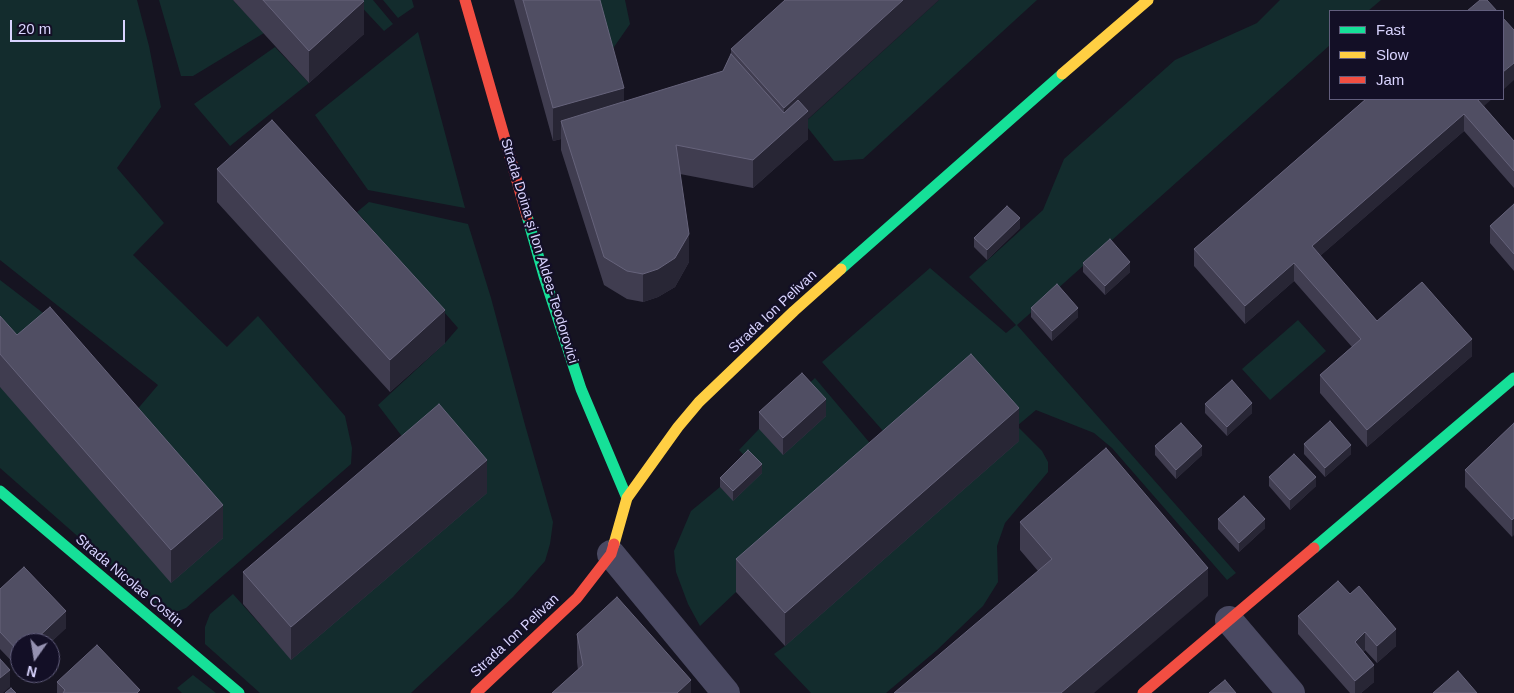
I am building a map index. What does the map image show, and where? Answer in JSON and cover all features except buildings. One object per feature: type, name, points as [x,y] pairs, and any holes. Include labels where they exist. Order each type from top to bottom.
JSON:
[{"type":"street","name":"Strada Doina și Ion Aldea-Teodorovici","points":[[465,0],[544,276],[582,389],[627,498]]},
{"type":"street","name":"Strada Ion Pelivan","points":[[476,693],[577,598],[611,554],[627,498],[699,402],[802,304],[1148,0]]},
{"type":"street","points":[[1143,693],[1514,378]]},
{"type":"street","name":"Strada Nicolae Costin","points":[[0,491],[239,693]]},
{"type":"street","points":[[611,554],[726,693]]},
{"type":"street","points":[[1229,620],[1291,693]]},
{"type":"green space","points":[[0,0],[137,0],[149,46],[161,107],[117,168],[164,223],[133,255],[227,347],[258,316],[345,416],[352,448],[351,464],[186,608],[176,612],[157,606],[0,468],[0,387],[124,425],[158,385],[0,260]]},
{"type":"green space","points":[[159,0],[233,0],[264,33],[193,76],[181,76]]},
{"type":"green space","points":[[355,0],[373,0],[393,24],[384,31]]},
{"type":"green space","points":[[383,0],[412,0],[414,7],[398,18]]},
{"type":"green space","points":[[591,0],[625,0],[630,24],[607,57]]},
{"type":"green space","points":[[939,0],[1037,0],[863,159],[834,161],[804,123]]},
{"type":"green space","points":[[1280,0],[1381,0],[1369,10],[1329,10],[1329,46],[1017,325],[1236,573],[1227,580],[1112,448],[1094,433],[1036,410],[1017,426],[1042,451],[1048,462],[1048,472],[1005,523],[997,546],[998,582],[983,606],[937,650],[886,693],[811,693],[774,654],[785,646],[899,449],[822,362],[930,268],[1006,333],[1016,325],[969,277],[1043,210],[1064,159],[1175,60],[1257,23]]},
{"type":"green space","points":[[418,32],[465,208],[368,190],[315,115]]},
{"type":"green space","points":[[275,47],[309,83],[230,146],[194,104]]},
{"type":"green space","points":[[369,202],[468,224],[491,298],[553,522],[550,544],[545,561],[513,597],[411,693],[260,693],[205,644],[205,627],[210,614],[233,594],[291,659],[417,456],[378,405],[445,343],[458,328],[357,212]]},
{"type":"green space","points":[[0,280],[51,319],[0,349]]},
{"type":"green space","points":[[1298,320],[1326,351],[1270,400],[1242,369]]},
{"type":"green space","points":[[815,378],[885,461],[700,626],[688,604],[676,572],[674,551],[691,511],[720,487],[733,500],[748,459],[739,450]]},
{"type":"green space","points":[[193,675],[216,693],[182,693],[177,688]]},
{"type":"traffic: fast","points":[[841,269],[1062,74]]},
{"type":"traffic: fast","points":[[527,216],[544,276],[581,389],[627,498]]},
{"type":"traffic: fast","points":[[1314,548],[1514,378]]},
{"type":"traffic: fast","points":[[0,491],[239,693]]},
{"type":"traffic: slow","points":[[1062,74],[1148,0]]},
{"type":"traffic: slow","points":[[614,544],[627,498],[678,427],[699,402],[841,269]]},
{"type":"traffic: jam","points":[[465,0],[527,216]]},
{"type":"traffic: jam","points":[[476,693],[577,598],[611,554],[614,544]]},
{"type":"traffic: jam","points":[[1143,693],[1314,548]]}]
